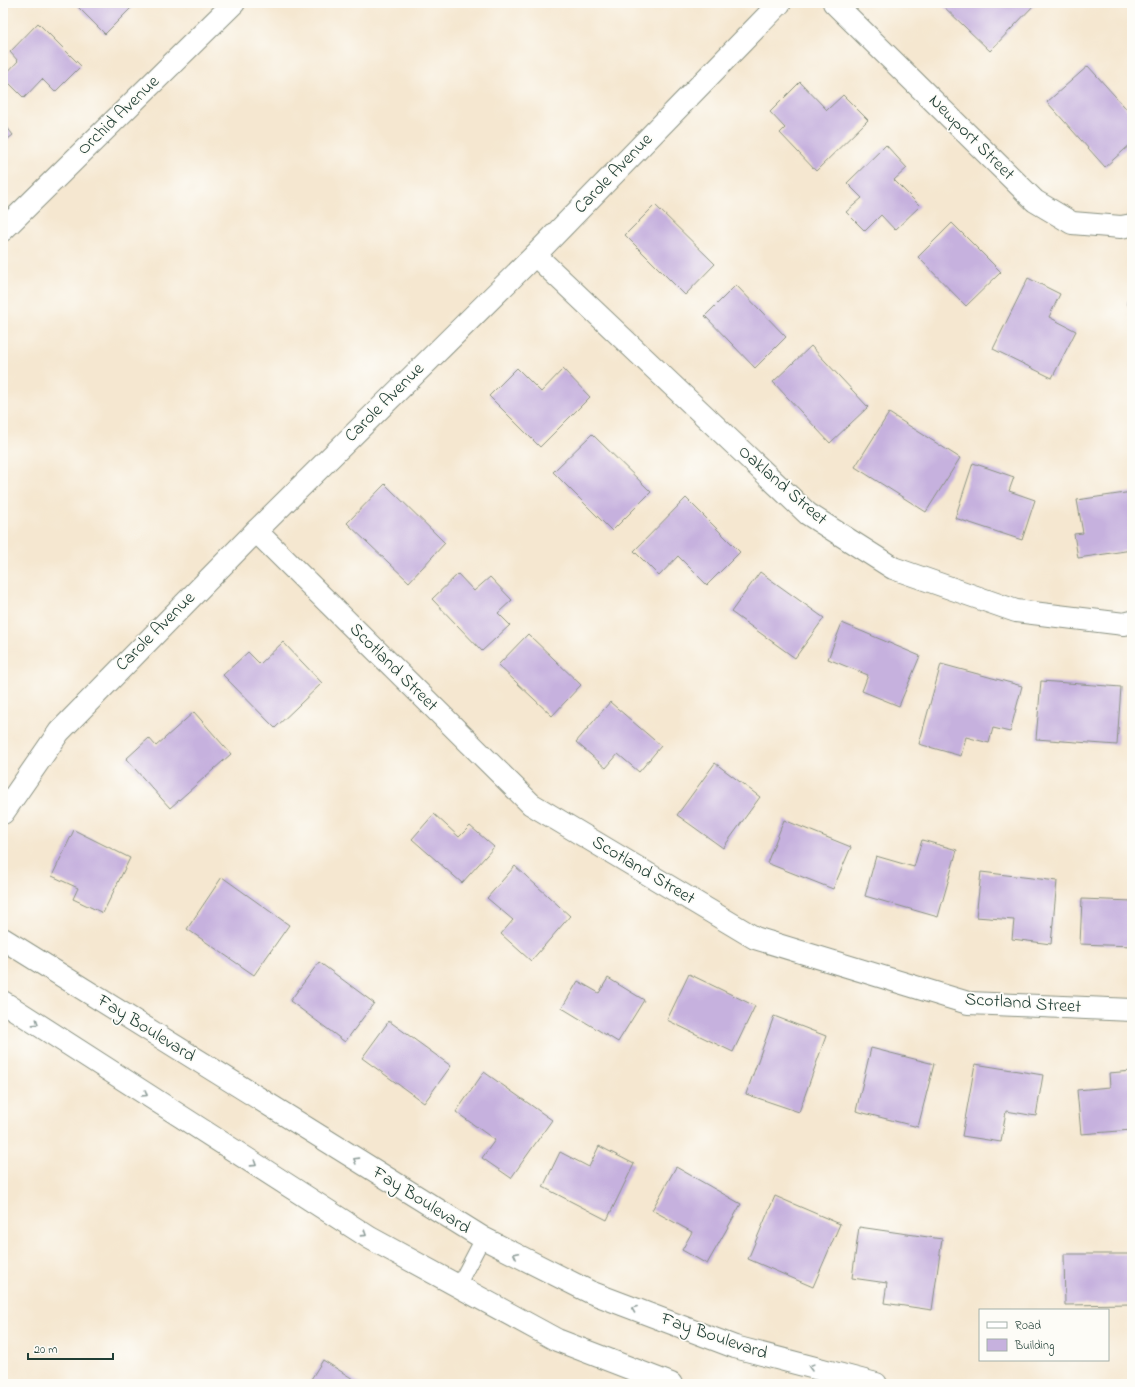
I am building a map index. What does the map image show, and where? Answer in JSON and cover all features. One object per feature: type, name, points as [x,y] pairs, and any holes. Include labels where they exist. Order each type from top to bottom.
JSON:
[{"type":"street","name":"Orchid Avenue","points":[[3,230],[234,3]]},
{"type":"street","name":"Carole Avenue","points":[[3,813],[59,732],[256,531],[535,255],[780,3]]},
{"type":"street","name":"Newport Street","points":[[834,3],[1035,201],[1072,223],[1121,227],[1132,225]]},
{"type":"street","name":"Oakland Street","points":[[535,255],[808,514],[893,568],[1016,611],[1124,624],[1132,622]]},
{"type":"street","name":"Scotland Street","points":[[256,531],[531,804],[755,938],[968,1003],[1132,1010]]},
{"type":"street","name":"Fay Boulevard","points":[[3,939],[483,1238],[590,1292],[735,1347],[876,1384]]},
{"type":"street","points":[[3,1002],[370,1238],[557,1340],[671,1384]]},
{"type":"lane","points":[[458,1286],[483,1238]]},
{"type":"building","points":[[74,3],[136,3],[105,34]]},
{"type":"building","points":[[940,3],[1036,3],[990,51]]},
{"type":"building","points":[[38,23],[81,66],[55,92],[42,79],[24,98],[3,77],[18,61],[10,52]]},
{"type":"building","points":[[1088,66],[1132,115],[1132,143],[1105,167],[1047,102]]},
{"type":"building","points":[[800,82],[827,110],[843,95],[868,120],[816,171],[780,133],[785,128],[770,112]]},
{"type":"building","points":[[3,122],[13,135],[3,143]]},
{"type":"building","points":[[886,145],[907,168],[894,180],[920,206],[895,230],[881,215],[865,231],[846,212],[862,198],[847,183]]},
{"type":"building","points":[[655,205],[715,264],[685,295],[625,235]]},
{"type":"building","points":[[952,223],[1001,272],[966,306],[918,257]]},
{"type":"building","points":[[1028,278],[1060,294],[1049,317],[1076,331],[1052,378],[993,349]]},
{"type":"building","points":[[736,285],[786,337],[755,368],[705,316]]},
{"type":"building","points":[[1132,300],[1132,318],[1127,301]]},
{"type":"building","points":[[811,346],[868,407],[830,443],[773,382]]},
{"type":"building","points":[[517,368],[541,392],[563,369],[590,397],[540,447],[489,396]]},
{"type":"building","points":[[889,413],[960,458],[926,512],[855,467]]},
{"type":"building","points":[[592,434],[651,492],[612,531],[553,472]]},
{"type":"building","points":[[973,463],[1014,477],[1009,491],[1035,500],[1022,540],[955,518]]},
{"type":"building","points":[[385,484],[445,543],[409,582],[347,523]]},
{"type":"building","points":[[1132,492],[1132,550],[1078,558],[1074,534],[1083,533],[1077,500]]},
{"type":"building","points":[[686,498],[740,552],[707,585],[678,556],[659,576],[634,551]]},
{"type":"building","points":[[760,572],[824,618],[795,658],[731,612]]},
{"type":"building","points":[[458,574],[474,591],[490,577],[512,600],[498,613],[510,625],[482,651],[432,599]]},
{"type":"building","points":[[842,623],[920,656],[899,706],[862,691],[868,675],[828,659]]},
{"type":"building","points":[[528,634],[581,685],[552,716],[498,665]]},
{"type":"building","points":[[283,642],[322,683],[275,728],[223,675],[248,652],[260,664]]},
{"type":"building","points":[[941,664],[1022,686],[1010,732],[993,728],[989,743],[966,737],[961,756],[919,744]]},
{"type":"building","points":[[1041,681],[1121,687],[1117,745],[1036,739]]},
{"type":"building","points":[[610,702],[661,746],[639,772],[618,754],[606,768],[576,742]]},
{"type":"building","points":[[194,712],[231,754],[170,808],[126,759],[149,738],[156,746]]},
{"type":"building","points":[[715,763],[760,797],[723,848],[677,815]]},
{"type":"building","points":[[434,814],[459,837],[470,826],[494,847],[462,883],[412,839]]},
{"type":"building","points":[[784,820],[851,847],[833,889],[767,863]]},
{"type":"building","points":[[74,830],[130,858],[103,913],[73,899],[78,888],[52,876]]},
{"type":"building","points":[[922,840],[957,850],[938,917],[865,896],[876,856],[914,867]]},
{"type":"building","points":[[515,866],[570,916],[531,961],[501,934],[513,920],[487,898]]},
{"type":"building","points":[[981,872],[1057,881],[1051,944],[1012,939],[1014,920],[976,917]]},
{"type":"building","points":[[222,877],[289,925],[254,975],[187,929]]},
{"type":"building","points":[[1082,899],[1132,901],[1132,946],[1080,944]]},
{"type":"building","points":[[319,962],[374,1003],[345,1042],[290,1001]]},
{"type":"building","points":[[689,974],[755,1006],[733,1052],[667,1020]]},
{"type":"building","points":[[608,978],[644,1000],[618,1042],[562,1008],[578,981],[599,993]]},
{"type":"building","points":[[774,1016],[826,1036],[799,1112],[746,1094]]},
{"type":"building","points":[[389,1021],[451,1066],[424,1103],[362,1058]]},
{"type":"building","points":[[871,1048],[934,1064],[918,1127],[856,1111]]},
{"type":"building","points":[[975,1064],[1043,1075],[1036,1116],[1006,1111],[1001,1142],[962,1136]]},
{"type":"building","points":[[1132,1071],[1132,1130],[1081,1134],[1077,1090],[1110,1087],[1109,1073]]},
{"type":"building","points":[[484,1072],[552,1120],[511,1178],[482,1158],[495,1140],[456,1112]]},
{"type":"building","points":[[599,1146],[634,1164],[607,1220],[543,1187],[560,1152],[589,1167]]},
{"type":"building","points":[[676,1167],[741,1204],[707,1264],[682,1250],[692,1232],[652,1210]]},
{"type":"building","points":[[775,1196],[840,1224],[813,1287],[748,1259]]},
{"type":"building","points":[[859,1227],[942,1239],[932,1310],[884,1303],[887,1283],[852,1278]]},
{"type":"building","points":[[1064,1254],[1132,1254],[1132,1304],[1065,1305]]},
{"type":"building","points":[[323,1360],[361,1384],[308,1384]]}]
